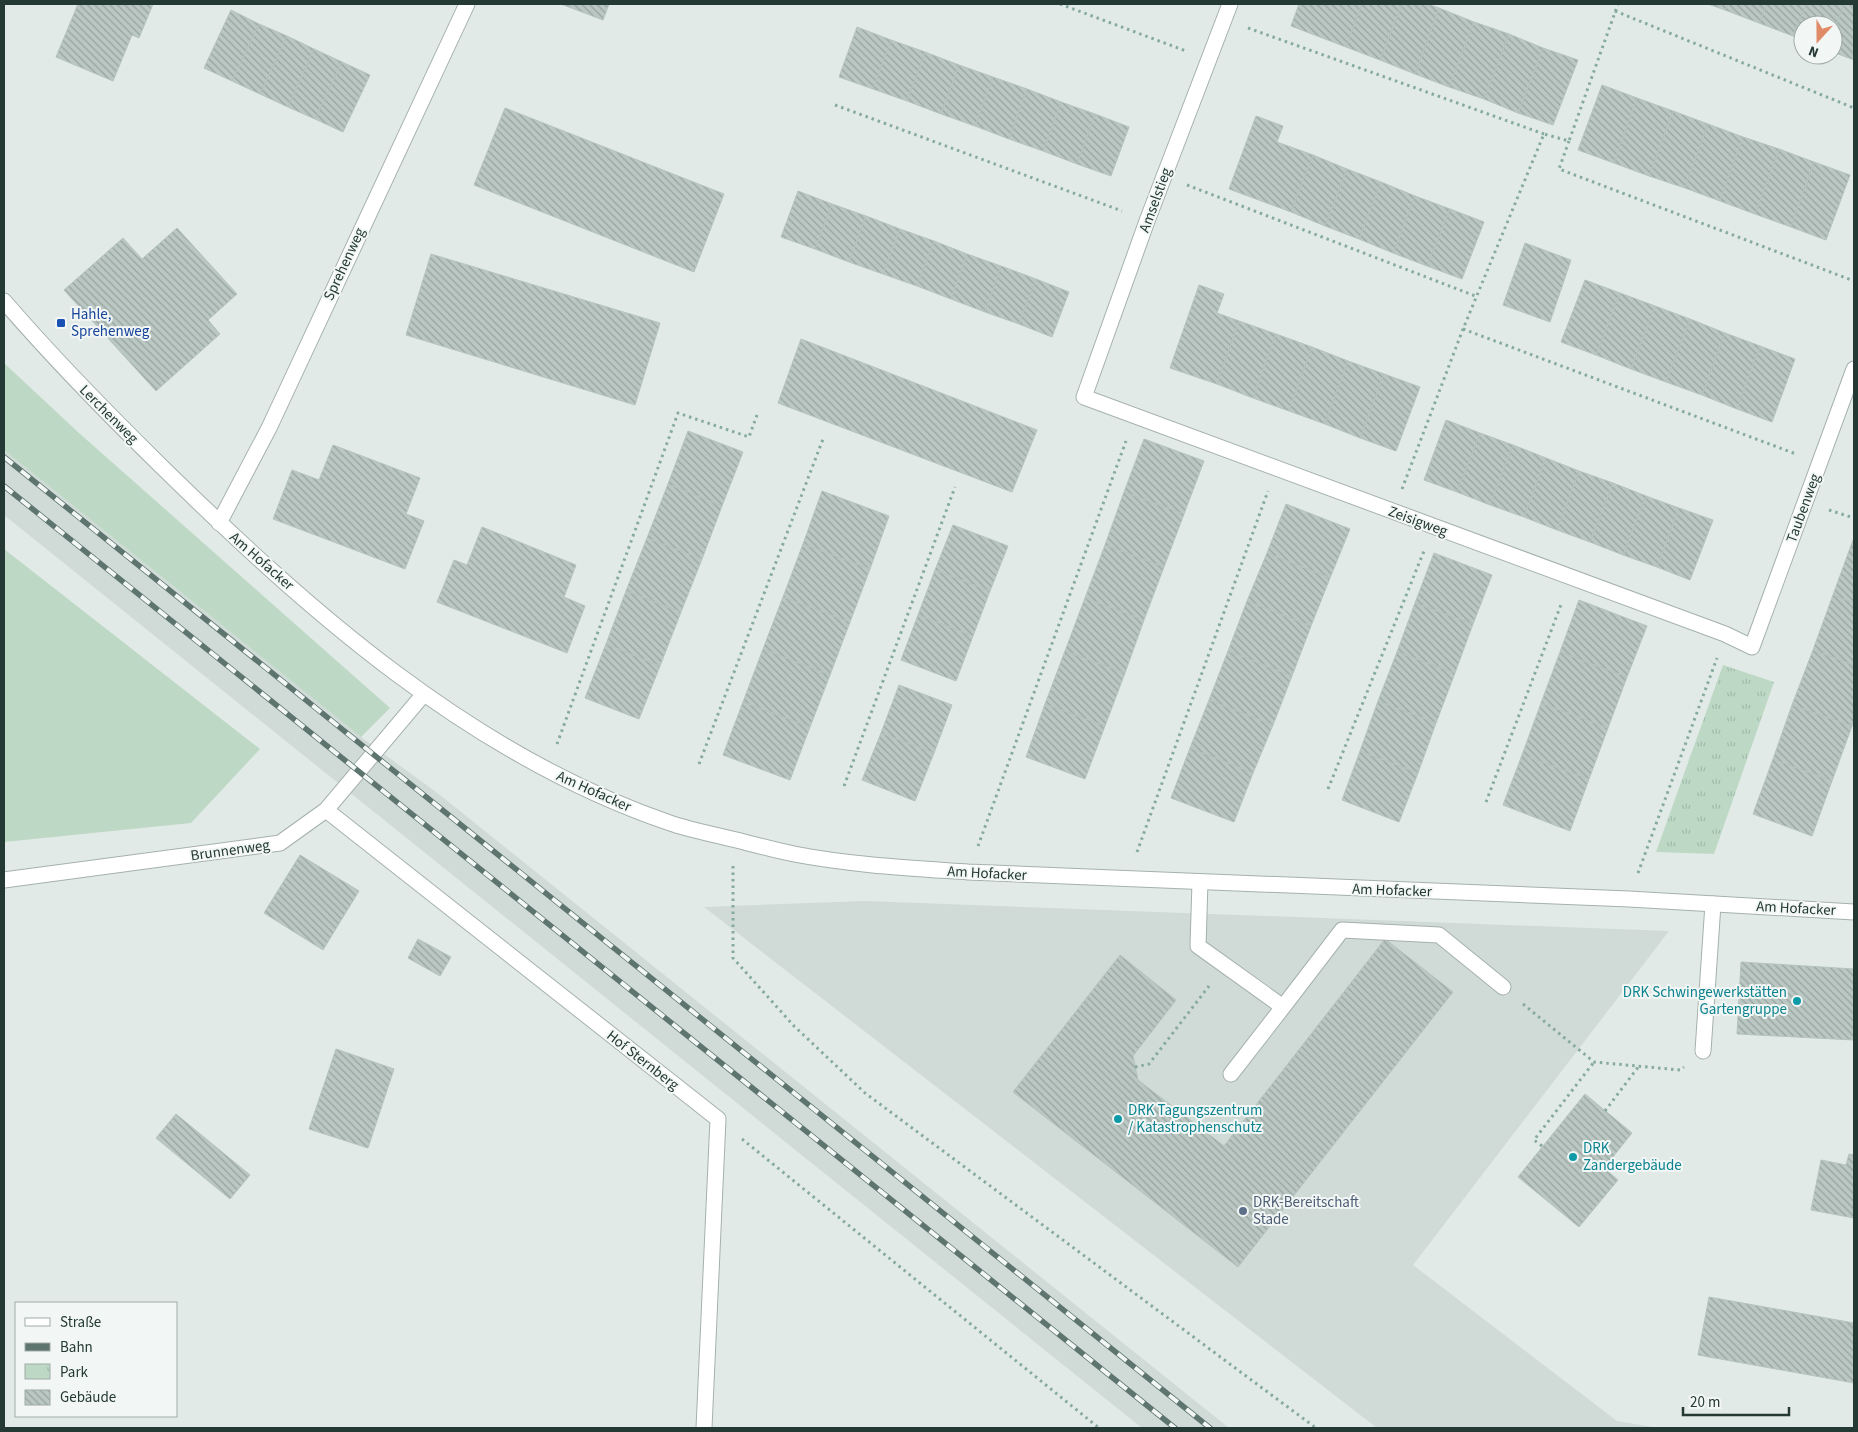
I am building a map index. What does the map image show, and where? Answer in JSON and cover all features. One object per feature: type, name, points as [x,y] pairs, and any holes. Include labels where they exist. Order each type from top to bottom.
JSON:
[{"type":"street","name":"Sprehenweg","points":[[219,523],[269,428],[467,4]]},
{"type":"street","name":"Amselstieg","points":[[1084,397],[1147,220],[1230,4]]},
{"type":"street","name":"Lerchenweg","points":[[4,301],[96,403],[219,523]]},
{"type":"street","name":"Taubenweg","points":[[1752,647],[1854,369]]},
{"type":"street","name":"Zeisigweg","points":[[1084,397],[1725,634],[1752,647]]},
{"type":"street","name":"Am Hofacker","points":[[219,523],[342,629],[423,695],[486,736],[548,770],[609,799],[672,824],[795,854],[874,865],[968,872],[1629,899],[1854,912]]},
{"type":"street","name":"Brunnenweg","points":[[4,880],[280,843],[326,810],[423,695]]},
{"type":"street","name":"Hof Sternberg","points":[[326,810],[718,1119]]},
{"type":"street","points":[[1200,882],[1198,946],[1282,1007]]},
{"type":"street","points":[[1703,1051],[1713,904]]},
{"type":"street","points":[[1232,1074],[1342,930],[1439,936],[1503,987]]},
{"type":"street","points":[[704,1428],[718,1119]]},
{"type":"path","points":[[1060,4],[1208,59]]},
{"type":"path","points":[[1618,4],[1559,169],[1854,281]]},
{"type":"path","points":[[1615,11],[1854,108]]},
{"type":"path","points":[[1224,20],[1568,141]]},
{"type":"path","points":[[835,105],[1147,220]]},
{"type":"path","points":[[1393,512],[1463,330],[1544,134]]},
{"type":"path","points":[[1164,175],[1478,297]]},
{"type":"path","points":[[1463,330],[1820,463]]},
{"type":"path","points":[[548,770],[678,412],[749,437],[757,415]]},
{"type":"path","points":[[968,872],[1135,416]]},
{"type":"path","points":[[698,764],[823,439]]},
{"type":"path","points":[[1128,879],[1276,468]]},
{"type":"path","points":[[844,786],[955,487]]},
{"type":"path","points":[[1328,790],[1434,527]]},
{"type":"path","points":[[1486,802],[1571,578]]},
{"type":"path","points":[[1629,899],[1725,634]]},
{"type":"path","points":[[732,839],[734,958],[794,1026],[865,1093],[1316,1428]]},
{"type":"path","points":[[1136,1067],[1149,1064],[1225,965]]},
{"type":"path","points":[[1503,987],[1594,1062],[1680,1070],[1703,1051]]},
{"type":"path","points":[[1542,1146],[1534,1140],[1594,1062]]},
{"type":"path","points":[[1605,1111],[1639,1066]]},
{"type":"path","points":[[718,1119],[1099,1428]]},
{"type":"shaded area","points":[[4,450],[361,737],[440,795],[1229,1428],[1142,1428],[4,515]]},
{"type":"shaded area","points":[[865,901],[1669,931],[1413,1265],[1617,1421],[1659,1428],[1377,1428],[704,907]]},
{"type":"green space","points":[[4,363],[79,433],[390,708],[361,737],[4,450]]},
{"type":"green space","points":[[4,549],[260,749],[191,823],[4,842]]},
{"type":"green space","points":[[1723,665],[1774,682],[1714,854],[1656,852]]},
{"type":"building","points":[[78,4],[153,4],[139,38],[132,35],[113,81],[56,57]]},
{"type":"building","points":[[561,4],[609,4],[603,20]]},
{"type":"building","points":[[1299,4],[1362,4],[1346,47],[1291,26]]},
{"type":"building","points":[[1362,4],[1402,4],[1380,60],[1346,47]]},
{"type":"building","points":[[1402,4],[1427,4],[1439,8],[1415,74],[1380,60]]},
{"type":"building","points":[[1708,4],[1728,4],[1725,10]]},
{"type":"building","points":[[1728,4],[1767,4],[1759,23],[1725,10]]},
{"type":"building","points":[[1767,4],[1806,4],[1802,15],[1793,15],[1793,36],[1759,23]]},
{"type":"building","points":[[1806,4],[1844,4],[1840,15],[1802,15]]},
{"type":"building","points":[[1844,4],[1854,4],[1854,60],[1843,56],[1843,15],[1840,15]]},
{"type":"building","points":[[1439,8],[1474,22],[1449,87],[1415,74]]},
{"type":"building","points":[[231,10],[259,24],[232,81],[204,68]]},
{"type":"building","points":[[1474,22],[1509,34],[1484,99],[1449,87]]},
{"type":"building","points":[[259,24],[287,36],[260,94],[232,81]]},
{"type":"building","points":[[857,27],[891,40],[873,89],[839,77]]},
{"type":"building","points":[[1509,34],[1543,48],[1518,113],[1484,99]]},
{"type":"building","points":[[287,36],[314,49],[288,107],[260,94]]},
{"type":"building","points":[[891,40],[925,52],[907,101],[873,89]]},
{"type":"building","points":[[1543,48],[1578,60],[1553,125],[1518,113]]},
{"type":"building","points":[[314,49],[342,62],[315,119],[288,107]]},
{"type":"building","points":[[925,52],[959,65],[941,114],[907,101]]},
{"type":"building","points":[[342,62],[370,75],[343,132],[315,119]]},
{"type":"building","points":[[959,65],[993,77],[975,126],[941,114]]},
{"type":"building","points":[[993,77],[1027,89],[1009,139],[975,126]]},
{"type":"building","points":[[1602,85],[1637,98],[1614,163],[1578,150]]},
{"type":"building","points":[[1027,89],[1061,102],[1043,151],[1009,139]]},
{"type":"building","points":[[1637,98],[1673,111],[1649,176],[1614,163]]},
{"type":"building","points":[[1061,102],[1095,114],[1077,164],[1043,151]]},
{"type":"building","points":[[505,108],[724,194],[694,272],[474,185]]},
{"type":"building","points":[[1673,111],[1708,124],[1685,188],[1649,176]]},
{"type":"building","points":[[1095,114],[1129,127],[1111,176],[1077,164]]},
{"type":"building","points":[[1256,116],[1283,126],[1277,142],[1313,155],[1291,212],[1229,189]]},
{"type":"building","points":[[1708,124],[1743,137],[1720,201],[1685,188]]},
{"type":"building","points":[[1743,137],[1779,149],[1755,214],[1720,201]]},
{"type":"building","points":[[1779,149],[1814,162],[1791,227],[1755,214]]},
{"type":"building","points":[[1313,155],[1347,169],[1325,226],[1291,212]]},
{"type":"building","points":[[1814,162],[1850,175],[1826,240],[1791,227]]},
{"type":"building","points":[[1347,169],[1381,182],[1359,239],[1325,226]]},
{"type":"building","points":[[1381,182],[1415,196],[1393,253],[1359,239]]},
{"type":"building","points":[[798,191],[832,204],[815,249],[781,237]]},
{"type":"building","points":[[1415,196],[1450,209],[1427,266],[1393,253]]},
{"type":"building","points":[[832,204],[866,216],[849,262],[815,249]]},
{"type":"building","points":[[1450,209],[1484,222],[1462,279],[1427,266]]},
{"type":"building","points":[[866,216],[900,229],[883,274],[849,262]]},
{"type":"building","points":[[177,228],[237,294],[208,320],[220,334],[156,391],[64,290],[123,238],[142,259]]},
{"type":"building","points":[[900,229],[934,241],[917,286],[883,274]]},
{"type":"building","points":[[934,241],[967,254],[951,299],[917,286]]},
{"type":"building","points":[[1525,243],[1571,260],[1550,322],[1503,305]]},
{"type":"building","points":[[431,254],[660,323],[635,405],[406,335]]},
{"type":"building","points":[[967,254],[1001,266],[985,312],[951,299]]},
{"type":"building","points":[[1001,266],[1036,279],[1019,324],[985,312]]},
{"type":"building","points":[[1036,279],[1069,292],[1052,337],[1019,324]]},
{"type":"building","points":[[1585,280],[1620,293],[1596,355],[1561,342]]},
{"type":"building","points":[[1199,285],[1224,294],[1217,313],[1239,321],[1217,384],[1170,368]]},
{"type":"building","points":[[1620,293],[1655,306],[1631,369],[1596,355]]},
{"type":"building","points":[[1655,306],[1690,319],[1666,382],[1631,369]]},
{"type":"building","points":[[1690,319],[1725,333],[1702,395],[1666,382]]},
{"type":"building","points":[[1239,321],[1276,334],[1253,398],[1217,384]]},
{"type":"building","points":[[1725,333],[1760,346],[1737,409],[1702,395]]},
{"type":"building","points":[[1276,334],[1312,347],[1289,411],[1253,398]]},
{"type":"building","points":[[801,339],[1037,430],[1012,492],[778,403]]},
{"type":"building","points":[[1760,346],[1795,359],[1772,422],[1737,409]]},
{"type":"building","points":[[1312,347],[1348,361],[1325,424],[1289,411]]},
{"type":"building","points":[[1348,361],[1384,374],[1360,438],[1325,424]]},
{"type":"building","points":[[1384,374],[1420,387],[1396,451],[1360,438]]},
{"type":"building","points":[[1446,420],[1480,433],[1457,492],[1424,480]]},
{"type":"building","points":[[688,431],[743,452],[722,506],[668,484]]},
{"type":"building","points":[[1480,433],[1513,445],[1490,505],[1457,492]]},
{"type":"building","points":[[1144,439],[1204,461],[1184,514],[1124,492]]},
{"type":"building","points":[[333,445],[420,478],[406,514],[424,521],[405,569],[273,519],[292,470],[319,480]]},
{"type":"building","points":[[1513,445],[1546,458],[1524,517],[1490,505]]},
{"type":"building","points":[[1546,458],[1579,471],[1557,530],[1524,517]]},
{"type":"building","points":[[1579,471],[1613,483],[1590,542],[1557,530]]},
{"type":"building","points":[[1613,483],[1646,496],[1623,555],[1590,542]]},
{"type":"building","points":[[668,484],[722,506],[702,559],[647,538]]},
{"type":"building","points":[[822,491],[889,516],[870,569],[803,544]]},
{"type":"building","points":[[1124,492],[1184,514],[1164,567],[1105,545]]},
{"type":"building","points":[[1646,496],[1679,508],[1657,567],[1623,555]]},
{"type":"building","points":[[1286,504],[1350,529],[1330,578],[1267,553]]},
{"type":"building","points":[[1679,508],[1713,520],[1690,580],[1657,567]]},
{"type":"building","points":[[953,525],[1008,546],[990,591],[935,570]]},
{"type":"building","points":[[482,527],[576,565],[564,597],[585,606],[567,653],[437,602],[454,560],[467,565]]},
{"type":"building","points":[[647,538],[702,559],[681,612],[626,591]]},
{"type":"building","points":[[1854,540],[1854,603],[1833,595]]},
{"type":"building","points":[[803,544],[870,569],[850,622],[783,597]]},
{"type":"building","points":[[1105,545],[1164,567],[1144,620],[1085,598]]},
{"type":"building","points":[[1267,553],[1330,578],[1311,626],[1247,601]]},
{"type":"building","points":[[1434,553],[1492,575],[1473,624],[1415,603]]},
{"type":"building","points":[[935,570],[990,591],[973,636],[918,615]]},
{"type":"building","points":[[626,591],[681,612],[660,666],[606,644]]},
{"type":"building","points":[[1833,595],[1854,603],[1854,665],[1813,650]]},
{"type":"building","points":[[783,597],[850,622],[830,675],[763,649]]},
{"type":"building","points":[[1085,598],[1144,620],[1125,673],[1065,651]]},
{"type":"building","points":[[1579,600],[1647,626],[1627,677],[1560,652]]},
{"type":"building","points":[[1247,601],[1311,626],[1292,676],[1228,651]]},
{"type":"building","points":[[1415,603],[1473,624],[1455,673],[1397,652]]},
{"type":"building","points":[[918,615],[973,636],[956,681],[901,660]]},
{"type":"building","points":[[606,644],[660,666],[639,719],[585,698]]},
{"type":"building","points":[[763,649],[830,675],[810,727],[743,702]]},
{"type":"building","points":[[1813,650],[1854,665],[1854,720],[1852,726],[1792,705]]},
{"type":"building","points":[[1065,651],[1125,673],[1105,726],[1045,704]]},
{"type":"building","points":[[1228,651],[1292,676],[1273,725],[1209,700]]},
{"type":"building","points":[[1397,652],[1455,673],[1436,723],[1378,701]]},
{"type":"building","points":[[1560,652],[1627,677],[1608,728],[1541,703]]},
{"type":"building","points":[[899,685],[952,705],[934,753],[881,733]]},
{"type":"building","points":[[1209,700],[1273,725],[1253,773],[1190,748]]},
{"type":"building","points":[[1378,701],[1436,723],[1418,773],[1360,751]]},
{"type":"building","points":[[743,702],[810,727],[790,780],[723,755]]},
{"type":"building","points":[[1541,703],[1608,728],[1589,779],[1522,755]]},
{"type":"building","points":[[1045,704],[1105,726],[1085,779],[1026,757]]},
{"type":"building","points":[[1792,705],[1852,726],[1832,781],[1773,759]]},
{"type":"building","points":[[881,733],[934,753],[915,801],[862,780]]},
{"type":"building","points":[[1190,748],[1253,773],[1234,822],[1171,798]]},
{"type":"building","points":[[1360,751],[1418,773],[1399,822],[1342,800]]},
{"type":"building","points":[[1522,755],[1589,779],[1570,831],[1503,805]]},
{"type":"building","points":[[1773,759],[1832,781],[1812,836],[1753,814]]},
{"type":"building","points":[[300,855],[359,891],[323,950],[264,913]]},
{"type":"building","points":[[418,939],[451,957],[440,976],[408,958]]},
{"type":"building","name":"DRK Tagungszentrum / Katastrophenschutz","points":[[1385,939],[1453,992],[1238,1267],[1013,1092],[1120,955],[1176,1000],[1133,1056],[1138,1080],[1224,1146]]},
{"type":"building","name":"DRK Schwingewerkstätten Gartengruppe","points":[[1741,962],[1854,969],[1854,1040],[1737,1034]]},
{"type":"building","points":[[336,1049],[394,1069],[368,1148],[309,1129]]},
{"type":"building","name":"DRK Zandergebäude","points":[[1585,1094],[1632,1133],[1604,1168],[1618,1180],[1579,1227],[1518,1177]]},
{"type":"building","points":[[176,1114],[250,1175],[230,1199],[156,1138]]},
{"type":"building","points":[[1849,1154],[1854,1155],[1854,1218],[1811,1210],[1821,1160],[1846,1165]]},
{"type":"building","points":[[1709,1297],[1854,1323],[1854,1383],[1698,1355]]},
{"type":"railway","points":[[4,457],[1210,1428]]},
{"type":"railway","points":[[4,486],[1175,1428]]},
{"type":"place","name":"Hahle, Sprehenweg","points":[[61,323]]},
{"type":"place","name":"DRK Schwingewerkstätten Gartengruppe","points":[[1797,1001]]},
{"type":"place","name":"DRK Tagungszentrum / Katastrophenschutz","points":[[1118,1119]]},
{"type":"place","name":"DRK Zandergebäude","points":[[1573,1157]]},
{"type":"place","name":"DRK-Bereitschaft Stade","points":[[1243,1211]]}]
